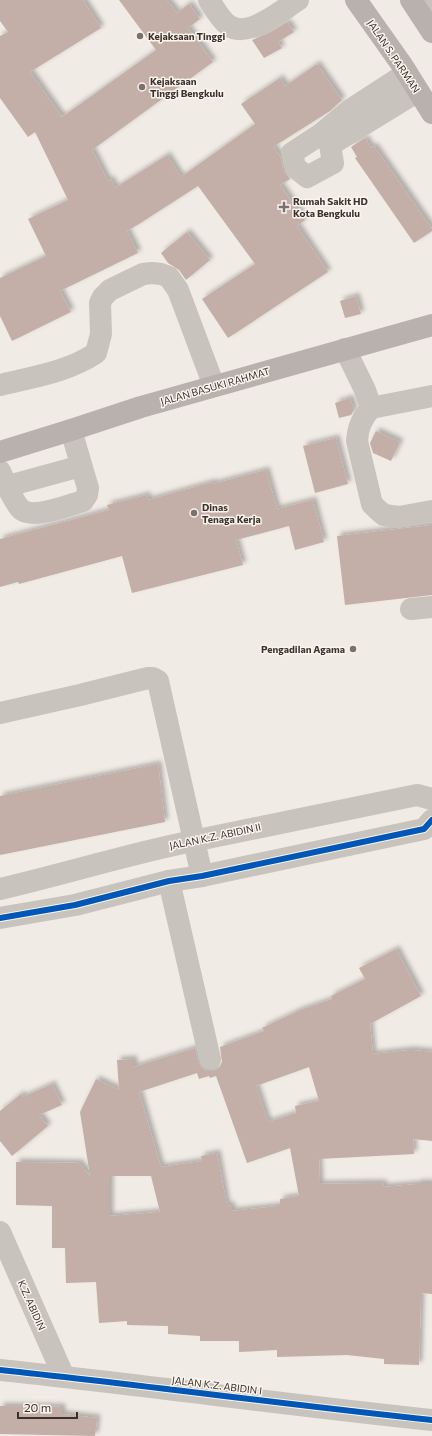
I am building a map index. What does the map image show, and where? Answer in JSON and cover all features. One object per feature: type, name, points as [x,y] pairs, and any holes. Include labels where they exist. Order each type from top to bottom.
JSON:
[{"type":"main road","name":"JALAN S. PARMAN","points":[[356,0],[413,82],[432,113]]},
{"type":"main road","points":[[421,5],[432,32]]},
{"type":"main road","name":"JALAN BASUKI RAHMAT","points":[[0,452],[141,407],[432,324]]},
{"type":"street","points":[[209,0],[228,26],[237,29],[247,29],[258,26],[298,0]]},
{"type":"street","points":[[326,140],[413,82]]},
{"type":"street","points":[[0,385],[44,375],[84,361],[96,354],[101,334],[100,303],[103,297],[110,290],[143,274],[152,273],[169,277],[178,290],[214,386]]},
{"type":"street","points":[[345,349],[365,390],[371,408]]},
{"type":"street","points":[[432,396],[371,408],[362,417],[357,441],[372,504],[384,515],[392,517],[432,511]]},
{"type":"street","points":[[71,430],[88,488],[87,495],[83,501],[38,513],[30,513],[22,510],[17,504],[4,479],[81,466]]},
{"type":"street","points":[[0,713],[148,678],[156,680],[159,683],[202,876]]},
{"type":"street","name":"JALAN K.Z. ABIDIN II","points":[[0,889],[44,879],[158,848],[417,795],[432,799]]},
{"type":"street","points":[[0,918],[75,905],[169,881],[202,876],[424,829],[432,820]]},
{"type":"street","points":[[169,881],[210,1059]]},
{"type":"street","name":"K.Z. ABIDIN","points":[[0,1232],[64,1377]]},
{"type":"street","name":"JALAN K.Z. ABIDIN I","points":[[0,1370],[432,1420]]},
{"type":"building","points":[[0,0],[83,0],[101,28],[30,72],[62,117],[156,50],[119,0],[167,0],[177,13],[189,4],[200,19],[188,28],[213,62],[92,150],[108,181],[111,179],[115,188],[167,155],[181,177],[255,124],[241,104],[280,78],[285,86],[317,64],[342,100],[330,111],[273,147],[280,156],[283,170],[290,179],[280,185],[305,220],[297,226],[328,272],[228,338],[202,299],[255,264],[198,186],[127,231],[138,253],[60,291],[71,312],[12,341],[0,316],[0,278],[46,256],[28,219],[68,200],[35,132],[28,137],[0,98],[0,36],[8,32],[0,21]]},
{"type":"building","points":[[287,22],[294,32],[278,42],[282,48],[264,58],[252,40],[269,33]]},
{"type":"building","points":[[365,138],[371,148],[374,146],[432,229],[432,231],[414,243],[355,158],[357,157],[351,147]]},
{"type":"building","points":[[187,232],[210,260],[186,280],[179,270],[168,263],[161,253]]},
{"type":"building","points":[[356,296],[361,314],[345,318],[340,301]]},
{"type":"building","points":[[350,398],[354,410],[351,415],[339,418],[335,403]]},
{"type":"building","points":[[376,431],[400,442],[391,461],[373,453],[370,443]]},
{"type":"building","points":[[336,438],[348,484],[315,493],[303,446]]},
{"type":"building","points":[[266,470],[277,509],[313,500],[324,542],[295,550],[289,526],[236,540],[243,565],[132,593],[122,556],[19,584],[18,582],[0,587],[0,539],[109,510],[107,505],[147,495],[148,500],[213,482],[213,484]]},
{"type":"building","points":[[432,525],[432,595],[345,605],[337,536]]},
{"type":"building","points":[[158,764],[165,822],[0,855],[0,796]]},
{"type":"building","points":[[396,949],[421,996],[370,1024],[373,1054],[411,1050],[432,1052],[432,1141],[413,1139],[414,1154],[319,1159],[320,1184],[383,1183],[384,1187],[432,1183],[432,1294],[421,1293],[419,1365],[384,1364],[384,1359],[347,1355],[277,1357],[277,1350],[239,1352],[239,1341],[200,1341],[200,1336],[168,1334],[168,1326],[127,1325],[127,1321],[99,1323],[96,1282],[66,1283],[65,1248],[52,1248],[52,1206],[16,1205],[16,1162],[79,1163],[90,1176],[80,1112],[96,1079],[119,1090],[117,1060],[134,1059],[134,1067],[195,1048],[198,1062],[201,1067],[207,1071],[213,1071],[219,1068],[222,1062],[220,1047],[264,1031],[262,1028],[300,1010],[332,999],[331,996],[365,979],[359,968]],"holes":[[[309,1067],[319,1101],[295,1106],[296,1113],[268,1122],[256,1086]],[[197,1073],[199,1079],[209,1076],[210,1078],[216,1076],[247,1163],[290,1148],[299,1196],[280,1199],[280,1206],[232,1211],[232,1205],[227,1206],[217,1153],[201,1156],[202,1161],[161,1167],[139,1092]],[[110,1176],[151,1176],[160,1212],[110,1216]]]},
{"type":"building","points":[[52,1084],[62,1105],[39,1115],[48,1126],[12,1156],[0,1141],[0,1111],[21,1094],[23,1097]]},
{"type":"building","points":[[0,1406],[62,1407],[62,1414],[97,1418],[95,1436],[0,1434]]},
{"type":"cycle path","points":[[0,918],[75,905],[169,881],[202,876],[424,829],[432,820]]},
{"type":"cycle path","points":[[0,1370],[432,1420]]},
{"type":"place","name":"Kejaksaan Tinggi","points":[[140,36]]},
{"type":"place","name":"Kejaksaan Tinggi Bengkulu","points":[[142,87]]},
{"type":"place","name":"Rumah Sakit HD Kota Bengkulu","points":[[284,207]]},
{"type":"place","name":"Dinas Tenaga Kerja","points":[[194,513]]},
{"type":"place","name":"Pengadilan Agama","points":[[353,649]]}]
